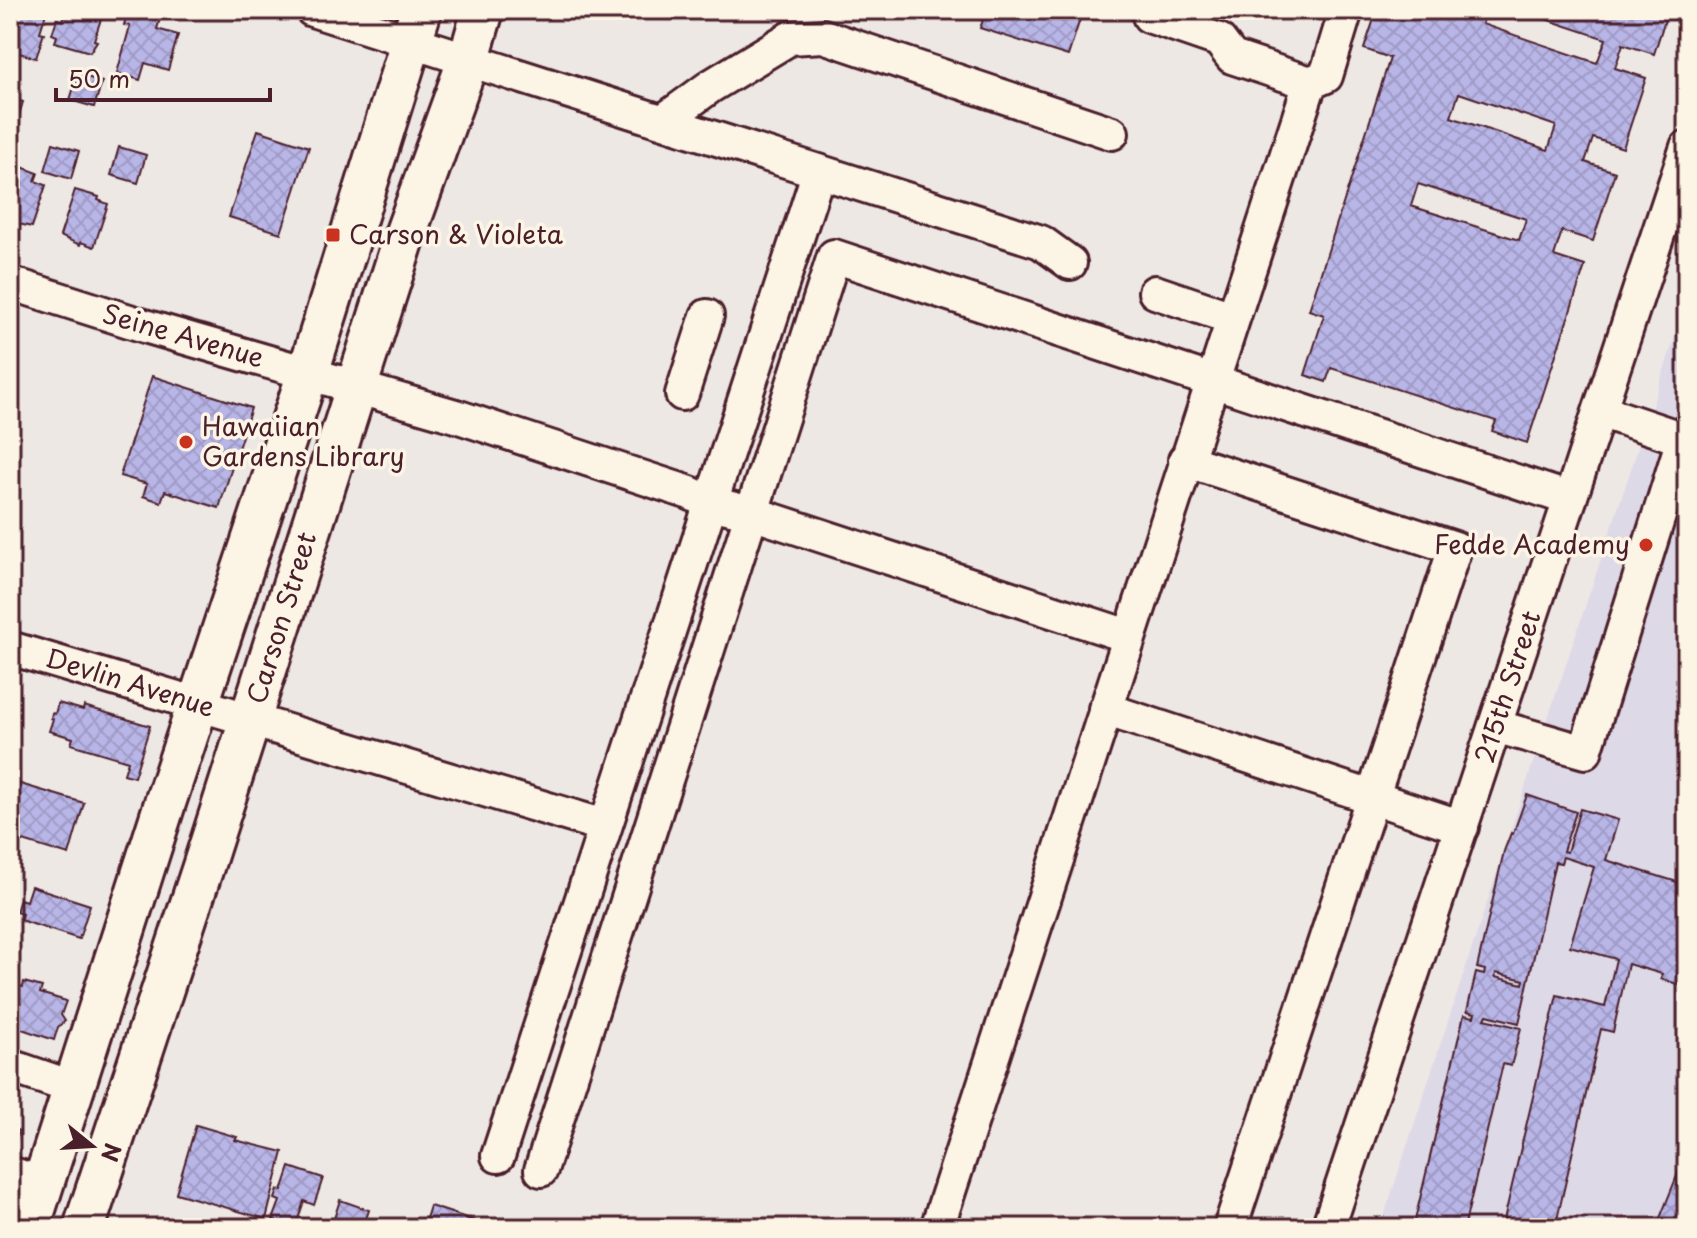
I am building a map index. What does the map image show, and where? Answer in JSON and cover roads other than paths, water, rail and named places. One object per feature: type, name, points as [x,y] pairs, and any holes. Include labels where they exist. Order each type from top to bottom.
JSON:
[{"type":"main road","name":"Carson Street","points":[[84,1228],[405,235],[469,58],[483,10]]},
{"type":"main road","name":"Carson Street","points":[[29,1228],[26,1178],[74,1088],[308,373],[416,25]]},
{"type":"street","points":[[312,10],[416,25],[469,58],[1041,242],[1070,263]]},
{"type":"street","points":[[1150,10],[1149,16],[1219,40],[1232,57],[1310,83],[1326,76],[1346,10]]},
{"type":"street","points":[[663,121],[711,86],[790,38],[823,36],[1112,133]]},
{"type":"street","points":[[937,1228],[1310,83]]},
{"type":"street","name":"215th Street","points":[[1328,1228],[1687,147]]},
{"type":"street","points":[[498,1156],[819,171]]},
{"type":"street","points":[[541,1170],[834,256],[1570,499]]},
{"type":"street","name":"Seine Avenue","points":[[10,283],[148,327],[356,386],[1128,636]]},
{"type":"street","points":[[1155,292],[1232,318]]},
{"type":"street","points":[[682,394],[707,316]]},
{"type":"street","points":[[1495,726],[1585,752],[1683,439],[1600,411]]},
{"type":"street","points":[[1185,460],[1455,548],[1230,1228]]},
{"type":"street","name":"Devlin Avenue","points":[[10,648],[605,826]]},
{"type":"street","points":[[1105,709],[1462,827]]},
{"type":"street","points":[[10,1066],[74,1088]]},
{"type":"place","name":"Carson & Violeta","points":[[333,235]]},
{"type":"place","name":"Hawaiian Gardens Library","points":[[186,442]]},
{"type":"place","name":"Fedde Academy","points":[[1646,545]]}]
